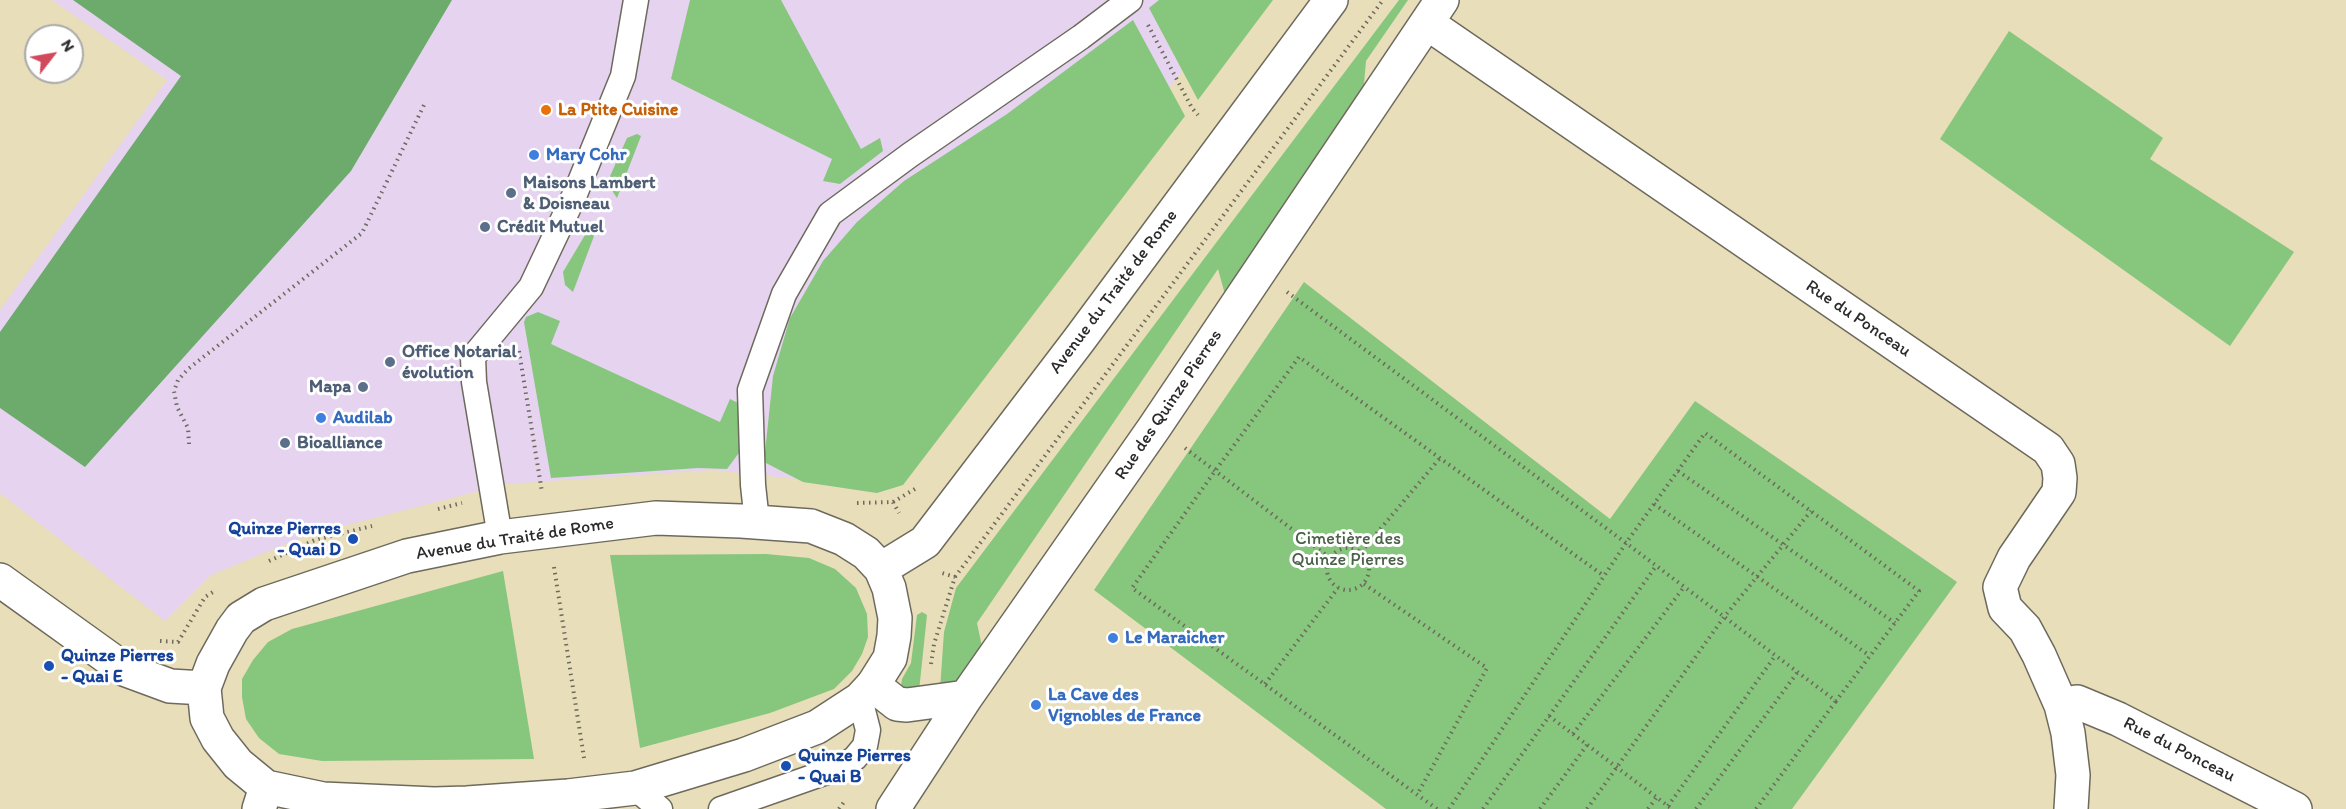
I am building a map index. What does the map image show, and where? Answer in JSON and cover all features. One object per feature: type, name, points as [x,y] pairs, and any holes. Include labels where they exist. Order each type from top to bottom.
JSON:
[{"type":"main road","name":"Avenue du Traité de Rome","points":[[881,569],[925,542],[1331,0]]},
{"type":"main road","name":"Rue des Quinze Pierres","points":[[893,809],[966,697],[1260,272],[1434,11]]},
{"type":"main road","name":"Rue du Ponceau","points":[[1434,11],[2048,449],[2058,464],[2059,492],[2014,558],[2000,587],[2005,608],[2025,629],[2061,705],[2073,776],[2072,809]]},
{"type":"main road","name":"Avenue du Traité de Rome","points":[[656,518],[811,526],[844,539],[866,553],[881,569],[889,588],[895,618],[894,636],[890,658],[866,692],[817,727],[744,754],[635,788],[567,803],[501,805],[262,798],[218,739],[207,718],[204,688],[213,664],[241,618],[264,604],[407,556],[500,537],[656,518]]},
{"type":"main road","points":[[0,580],[124,669],[170,686],[204,688]]},
{"type":"main road","points":[[866,692],[897,704],[907,705],[966,697]]},
{"type":"main road","name":"Rue du Ponceau","points":[[2061,705],[2077,702],[2118,719],[2295,809]]},
{"type":"lane","points":[[500,537],[474,382],[473,357],[531,287],[575,194],[623,76],[636,0]]},
{"type":"lane","points":[[757,522],[753,485],[750,390],[784,294],[830,214],[910,155],[1081,37],[1137,8]]},
{"type":"lane","points":[[721,809],[841,767],[855,758],[865,746],[868,730],[866,692]]},
{"type":"lane","points":[[635,788],[660,809]]},
{"type":"path","points":[[955,577],[1383,0]]},
{"type":"path","points":[[1137,8],[1198,115]]},
{"type":"path","points":[[189,444],[188,428],[177,407],[174,391],[178,380],[188,369],[362,233],[425,103]]},
{"type":"path","points":[[1260,272],[1836,701]]},
{"type":"path","points":[[518,347],[542,492]]},
{"type":"path","points":[[1437,809],[1132,588],[1215,471],[1299,357],[1604,576]]},
{"type":"path","points":[[1154,428],[1187,449],[1330,558]]},
{"type":"path","points":[[1449,809],[1626,543],[1705,433],[1919,591],[1756,809]]},
{"type":"path","points":[[1361,552],[1440,458]]},
{"type":"path","points":[[1678,471],[1895,623]]},
{"type":"path","points":[[1654,504],[1870,656]]},
{"type":"path","points":[[1587,809],[1724,617],[1811,511]]},
{"type":"path","points":[[1348,547],[1361,552],[1369,564],[1370,571],[1364,584],[1352,590],[1338,588],[1332,584],[1327,571],[1330,558],[1341,549],[1348,547]]},
{"type":"path","points":[[553,557],[585,762],[575,763]]},
{"type":"path","points":[[1483,809],[1656,566]]},
{"type":"path","points":[[1364,584],[1487,668],[1417,795]]},
{"type":"path","points":[[1573,734],[1684,587]]},
{"type":"path","points":[[1265,684],[1338,588]]},
{"type":"path","points":[[1549,716],[1670,807],[1775,656]]},
{"type":"path","points":[[1696,809],[1797,673]]},
{"type":"path","points":[[1540,809],[1587,745]]},
{"type":"path","points":[[1648,809],[1657,797]]},
{"type":"shaded area","points":[[52,0],[1233,0],[881,488],[712,470],[506,484],[308,535],[211,575],[165,621],[0,493],[0,310],[167,80]]},
{"type":"green space","points":[[73,0],[452,0],[351,171],[85,467],[0,408],[0,332],[181,76]]},
{"type":"green space","points":[[690,0],[781,0],[861,149],[880,138],[883,151],[840,184],[823,181],[832,159],[671,79]]},
{"type":"green space","points":[[1159,0],[1273,0],[1198,100],[1149,8]]},
{"type":"green space","points":[[1399,0],[1408,0],[1366,61],[1363,95],[1226,298],[1218,269],[977,623],[984,656],[968,676],[940,690],[944,632],[956,588]]},
{"type":"green space","points":[[1133,20],[1185,116],[903,485],[877,493],[803,482],[764,462],[773,376],[790,318],[823,261],[857,222],[904,181],[1007,114]]},
{"type":"green space","points":[[2009,31],[2163,138],[2150,159],[2294,252],[2230,346],[1940,139]]},
{"type":"green space","points":[[637,134],[641,136],[617,198],[607,183],[627,138]]},
{"type":"green space","points":[[597,228],[573,292],[565,285],[563,272],[588,230]]},
{"type":"green space","name":"Cimetière des Quinze Pierres","points":[[1304,282],[1610,519],[1695,401],[1957,582],[1792,809],[1386,809],[1094,590]]},
{"type":"green space","points":[[538,312],[560,321],[551,344],[720,422],[730,399],[738,403],[741,450],[727,469],[698,468],[551,478],[524,322],[526,317]]},
{"type":"green space","points":[[766,554],[809,558],[835,569],[856,588],[867,614],[868,637],[862,654],[852,671],[834,689],[770,713],[640,748],[610,555]]},
{"type":"green space","points":[[503,571],[534,759],[322,761],[279,754],[259,738],[246,719],[242,679],[253,660],[268,642],[292,629]]},
{"type":"green space","points":[[922,612],[927,615],[919,691],[904,690],[901,686],[902,679],[911,663],[917,615]]},
{"type":"place","name":"La Ptite Cuisine","points":[[546,110]]},
{"type":"place","name":"Mary Cohr","points":[[534,155]]},
{"type":"place","name":"Maisons Lambert & Doisneau","points":[[511,193]]},
{"type":"place","name":"Crédit Mutuel","points":[[485,227]]},
{"type":"place","name":"Office Notarial évolution","points":[[390,362]]},
{"type":"place","name":"Mapa","points":[[363,387]]},
{"type":"place","name":"Audilab","points":[[321,418]]},
{"type":"place","name":"Bioalliance","points":[[285,443]]},
{"type":"place","name":"Quinze Pierres - Quai D","points":[[353,539]]},
{"type":"place","name":"Le Maraicher","points":[[1113,638]]},
{"type":"place","name":"Quinze Pierres - Quai E","points":[[49,666]]},
{"type":"place","name":"La Cave des Vignobles de France","points":[[1036,705]]},
{"type":"place","name":"Quinze Pierres - Quai B","points":[[786,766]]}]
